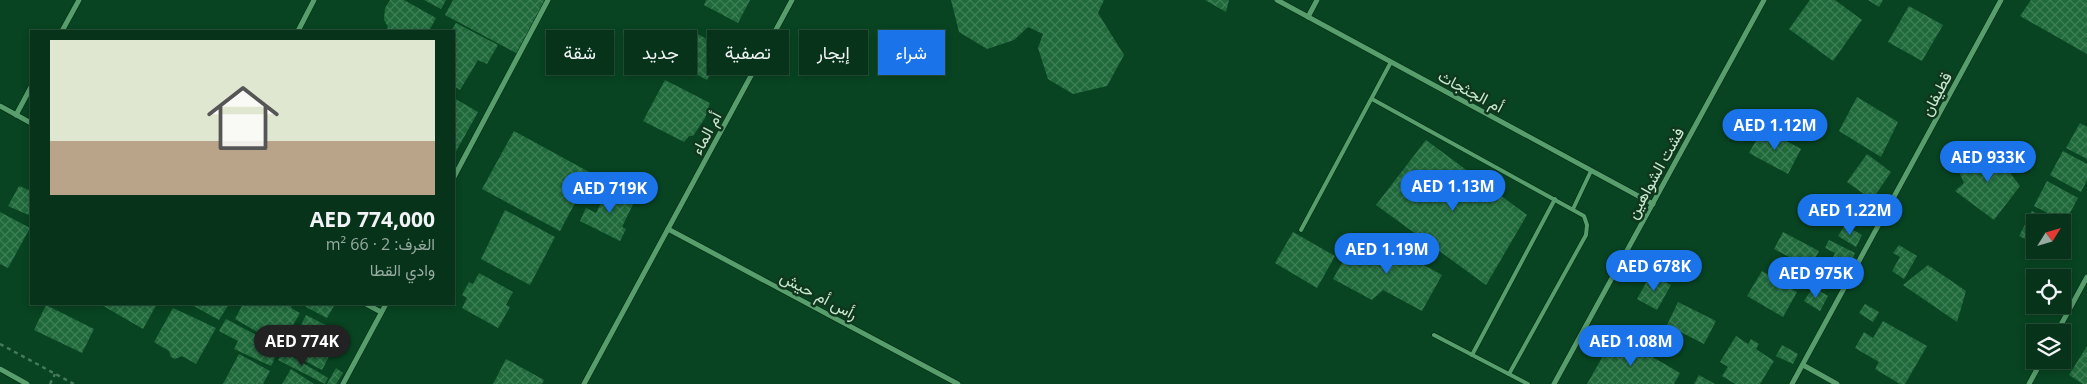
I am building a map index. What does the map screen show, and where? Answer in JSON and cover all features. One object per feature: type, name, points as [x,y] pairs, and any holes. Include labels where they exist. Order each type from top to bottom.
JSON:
[{"type":"street","points":[[63,30],[78,0]]},
{"type":"street","points":[[299,30],[314,0]]},
{"type":"street","points":[[455,175],[548,0]]},
{"type":"street","name":"أم الماء","points":[[584,384],[792,0]]},
{"type":"street","name":"أم الجثجاث","points":[[1277,0],[1652,204]]},
{"type":"street","points":[[1308,17],[1317,0]]},
{"type":"street","name":"فشت الشواهين","points":[[1554,384],[1764,0]]},
{"type":"street","name":"قطيفان","points":[[1792,384],[2001,0]]},
{"type":"street","points":[[16,115],[30,89]]},
{"type":"street","points":[[0,106],[30,122]]},
{"type":"street","name":"رأس أم حيش","points":[[668,228],[958,384]]},
{"type":"street","points":[[2061,324],[2087,277]]},
{"type":"street","points":[[368,305],[381,312]]},
{"type":"street","points":[[343,384],[385,305]]},
{"type":"street","points":[[1802,366],[1837,384]]},
{"type":"street","points":[[2029,384],[2037,369]]},
{"type":"street","points":[[0,370],[27,384]]},
{"type":"lane","points":[[1301,230],[1391,62]]},
{"type":"lane","points":[[1372,99],[1584,216],[1587,225],[1586,235],[1509,374]]},
{"type":"lane","points":[[1573,209],[1592,171]]},
{"type":"lane","points":[[1472,355],[1555,199]]},
{"type":"lane","points":[[1434,334],[1528,384]]},
{"type":"path","points":[[0,344],[74,384]]},
{"type":"path","points":[[50,384],[55,374]]},
{"type":"building","points":[[390,0],[404,0],[436,18],[430,30],[386,30],[388,27],[384,20],[385,8]]},
{"type":"building","points":[[424,0],[446,0],[441,9]]},
{"type":"building","points":[[453,0],[547,0],[518,54],[445,15]]},
{"type":"building","points":[[706,0],[750,0],[738,23],[704,5]]},
{"type":"building","points":[[951,0],[1104,0],[1098,13],[1124,55],[1107,86],[1073,94],[1048,79],[1038,48],[1043,34],[1028,27],[1014,40],[987,49],[959,32]]},
{"type":"building","points":[[1205,0],[1229,0],[1226,12]]},
{"type":"building","points":[[1810,0],[1835,0],[1862,20],[1833,61],[1789,29]]},
{"type":"building","points":[[1868,0],[1883,0],[1879,7]]},
{"type":"building","points":[[2031,0],[2087,0],[2087,54],[2020,16]]},
{"type":"building","points":[[1909,6],[1943,25],[1922,61],[1888,42]]},
{"type":"building","points":[[456,23],[498,45],[487,64],[478,60],[460,90],[455,87],[455,30],[452,30]]},
{"type":"building","points":[[697,34],[707,39],[707,75],[710,75],[707,80],[697,75]]},
{"type":"building","points":[[665,80],[710,103],[705,118],[693,136],[689,136],[684,142],[643,121]]},
{"type":"building","points":[[1857,97],[1898,122],[1881,157],[1839,131]]},
{"type":"building","points":[[455,99],[478,112],[455,153]]},
{"type":"building","points":[[2080,123],[2087,127],[2087,159],[2066,148]]},
{"type":"building","points":[[1763,128],[1801,149],[1788,174],[1749,153]]},
{"type":"building","points":[[514,131],[591,173],[560,231],[482,189]]},
{"type":"building","points":[[1426,140],[1527,215],[1486,285],[1376,205]]},
{"type":"building","points":[[1989,148],[2007,159],[2011,174],[2020,186],[1994,220],[1955,191],[1964,183],[1959,172]]},
{"type":"building","points":[[2063,151],[2087,164],[2087,180],[2081,192],[2050,175]]},
{"type":"building","points":[[1867,154],[1891,172],[1872,200],[1847,182]]},
{"type":"building","points":[[2047,181],[2078,198],[2069,214],[2050,214],[2034,206]]},
{"type":"building","points":[[19,186],[29,190],[30,188],[30,216],[8,206]]},
{"type":"building","points":[[610,186],[635,200],[622,227],[626,229],[620,241],[580,221],[586,208],[596,213]]},
{"type":"building","points":[[1857,199],[1876,209],[1867,226],[1848,216]]},
{"type":"building","points":[[505,210],[555,237],[530,285],[481,259]]},
{"type":"building","points":[[0,212],[30,228],[8,268],[0,264]]},
{"type":"building","points":[[2026,223],[2026,240],[2019,236]]},
{"type":"building","points":[[1845,225],[1862,235],[1856,247],[1838,236]]},
{"type":"building","points":[[1293,232],[1335,256],[1317,288],[1275,263]]},
{"type":"building","points":[[1783,232],[1819,251],[1810,268],[1774,249]]},
{"type":"building","points":[[1356,238],[1393,259],[1398,251],[1442,275],[1422,311],[1383,290],[1372,300],[1333,279]]},
{"type":"building","points":[[1829,240],[1855,253],[1845,273],[1829,265],[1835,253],[1825,248]]},
{"type":"building","points":[[1899,245],[1917,256],[1904,279],[1892,271],[1900,257],[1893,253]]},
{"type":"building","points":[[1928,265],[1966,291],[1957,322],[1903,285]]},
{"type":"building","points":[[1762,271],[1797,292],[1783,317],[1747,296]]},
{"type":"building","points":[[479,273],[513,292],[506,305],[510,307],[498,328],[462,308],[467,298],[462,295],[469,282],[473,284]]},
{"type":"building","points":[[1651,274],[1671,285],[1657,310],[1637,299]]},
{"type":"building","points":[[1813,287],[1828,296],[1820,311],[1804,301]]},
{"type":"building","points":[[1678,302],[1716,321],[1704,344],[1667,325]]},
{"type":"building","points":[[1865,304],[1879,312],[1873,322],[1859,313]]},
{"type":"building","points":[[46,305],[94,329],[82,353],[34,330]]},
{"type":"building","points":[[102,305],[156,305],[143,329]]},
{"type":"building","points":[[192,305],[228,305],[219,320]]},
{"type":"building","points":[[242,305],[292,305],[291,308],[300,313],[281,346],[235,319]]},
{"type":"building","points":[[307,305],[334,305],[327,318],[306,307]]},
{"type":"building","points":[[173,308],[216,328],[196,364],[182,356],[175,359],[171,357],[169,351],[154,342]]},
{"type":"building","points":[[306,315],[341,333],[322,370],[288,352]]},
{"type":"building","points":[[226,319],[280,348],[271,366],[234,349],[238,341],[219,331]]},
{"type":"building","points":[[1883,321],[1927,346],[1905,384],[1900,384],[1875,369],[1879,362],[1855,348],[1864,332],[1873,338]]},
{"type":"building","points":[[1615,335],[1680,373],[1674,384],[1587,384]]},
{"type":"building","points":[[1736,336],[1748,344],[1751,339],[1759,344],[1756,349],[1774,361],[1760,384],[1735,384],[1722,376],[1728,367],[1720,362]]},
{"type":"building","points":[[1782,345],[1798,354],[1793,364],[1776,356]]},
{"type":"building","points":[[2087,346],[2087,384],[2083,384],[2069,375]]},
{"type":"building","points":[[283,351],[328,378],[325,384],[278,360]]},
{"type":"building","points":[[239,354],[270,371],[263,384],[223,384]]},
{"type":"building","points":[[506,359],[544,380],[542,384],[493,384]]},
{"type":"building","points":[[336,368],[343,373],[336,384],[327,384]]},
{"type":"building","points":[[291,369],[314,384],[282,384]]},
{"type":"building","points":[[1699,375],[1715,384],[1694,384]]}]
